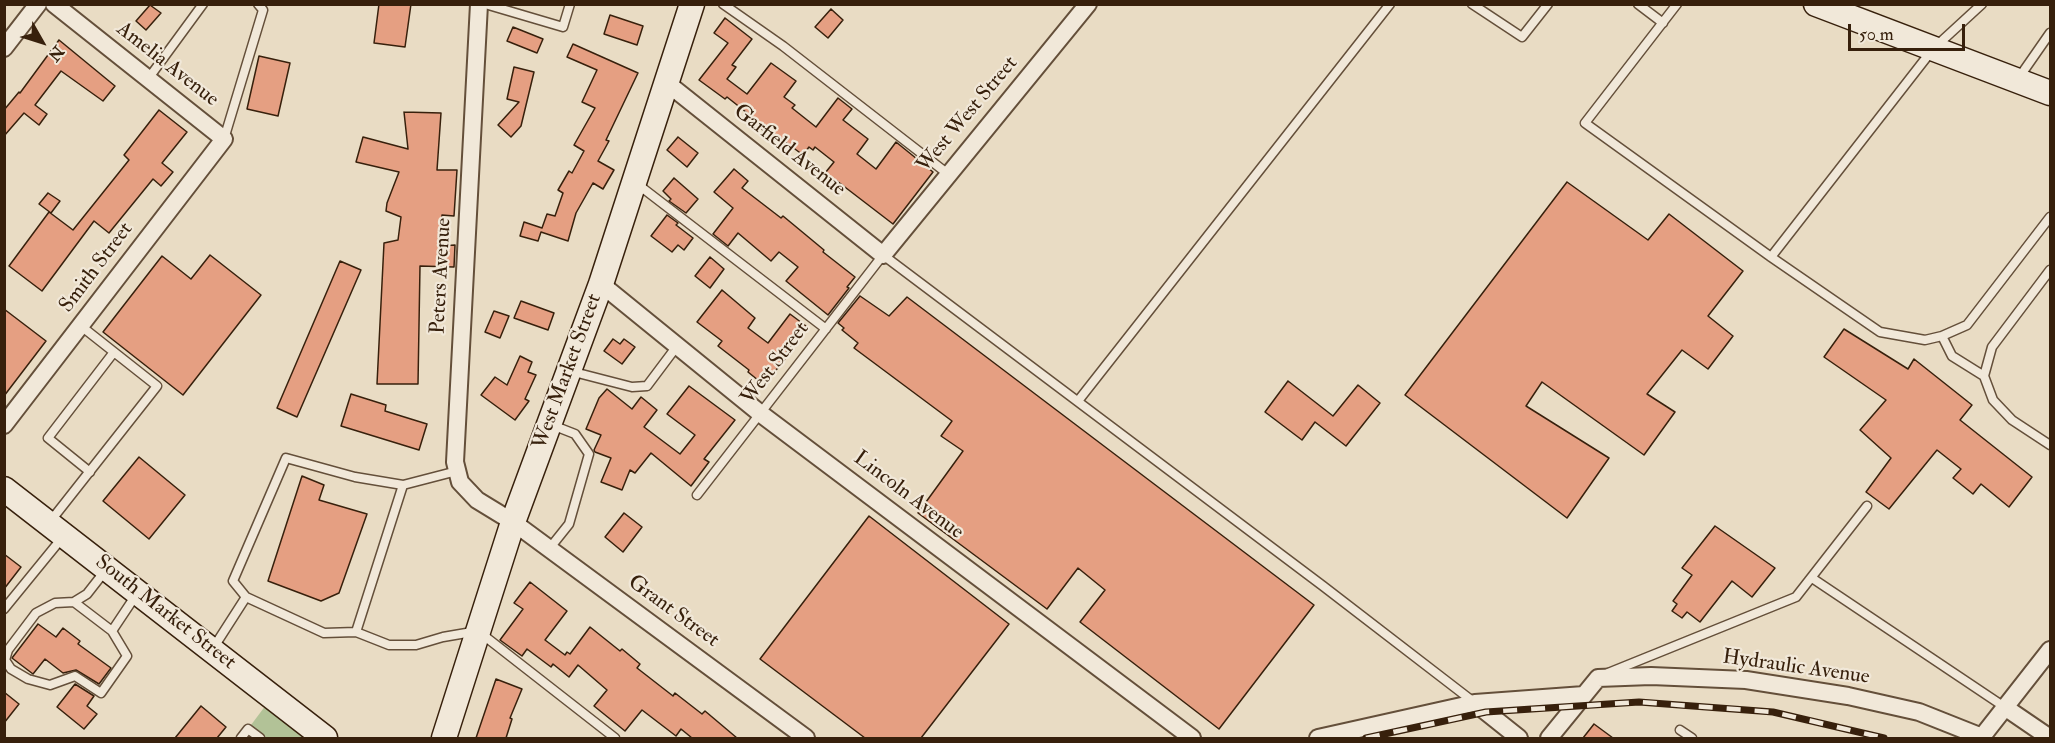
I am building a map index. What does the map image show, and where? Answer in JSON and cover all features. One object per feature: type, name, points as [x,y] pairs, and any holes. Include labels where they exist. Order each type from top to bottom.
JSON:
[{"type":"main road","name":"West Market Street","points":[[444,738],[513,522],[601,284],[692,4]]},
{"type":"main road","points":[[1816,4],[2050,93]]},
{"type":"main road","name":"South Market Street","points":[[4,489],[325,738]]},
{"type":"street","points":[[4,48],[38,4]]},
{"type":"street","name":"Amelia Avenue","points":[[54,4],[224,139]]},
{"type":"street","name":"Peters Avenue","points":[[479,4],[454,462],[460,482],[477,500],[513,522]]},
{"type":"street","name":"West West Street","points":[[883,255],[1088,4]]},
{"type":"street","name":"Garfield Avenue","points":[[667,83],[883,255]]},
{"type":"street","name":"Smith Street","points":[[4,426],[224,139]]},
{"type":"street","name":"Lincoln Avenue","points":[[601,284],[761,414],[1192,738]]},
{"type":"street","name":"Grant Street","points":[[513,522],[806,738]]},
{"type":"street","points":[[1982,738],[2050,650]]},
{"type":"street","name":"Hydraulic Avenue","points":[[1598,678],[1651,676],[1746,680],[1848,696],[1919,712],[1982,738]]},
{"type":"street","points":[[1549,738],[1598,678]]},
{"type":"street","points":[[1318,738],[1475,703],[1584,695]]},
{"type":"street","points":[[1475,703],[1520,738]]},
{"type":"street","points":[[2006,708],[2050,738]]},
{"type":"lane","points":[[148,79],[203,4]]},
{"type":"lane","points":[[224,139],[263,10],[258,4]]},
{"type":"lane","points":[[485,4],[563,27],[570,4]]},
{"type":"lane","points":[[723,4],[783,46],[948,174]]},
{"type":"lane","points":[[1078,401],[1390,4]]},
{"type":"lane","points":[[1472,4],[1522,37],[1548,4]]},
{"type":"lane","points":[[1638,4],[1663,22]]},
{"type":"lane","points":[[1677,4],[1585,123],[1881,333],[1925,340],[1942,336],[1967,325],[2050,217]]},
{"type":"lane","points":[[1771,257],[1933,49],[1982,4]]},
{"type":"lane","points":[[2017,81],[2050,33]]},
{"type":"lane","points":[[634,182],[826,329]]},
{"type":"lane","points":[[883,255],[1475,703]]},
{"type":"lane","name":"West Street","points":[[697,495],[883,255]]},
{"type":"lane","points":[[1984,376],[1992,347],[2050,270]]},
{"type":"lane","points":[[4,609],[90,472],[158,386],[81,326]]},
{"type":"lane","points":[[1942,336],[1952,356],[1984,376],[1993,399],[2012,420],[2050,445]]},
{"type":"lane","points":[[569,370],[632,387],[647,386],[677,346]]},
{"type":"lane","points":[[90,472],[48,438],[114,352]]},
{"type":"lane","points":[[549,424],[575,434],[589,454],[569,524],[549,549]]},
{"type":"lane","points":[[457,471],[403,485],[355,477],[285,458],[233,581],[246,597],[324,633],[356,632],[389,645],[403,646],[478,631],[615,738]]},
{"type":"lane","points":[[356,632],[403,485]]},
{"type":"lane","points":[[1598,678],[1625,665],[1796,597],[1867,507]]},
{"type":"lane","points":[[74,602],[112,631],[127,656],[101,693],[75,676],[50,685],[28,679],[11,669],[5,660],[8,650],[36,613],[55,603],[74,602],[87,594],[107,568]]},
{"type":"lane","points":[[1812,578],[2006,708]]},
{"type":"lane","points":[[112,631],[138,593]]},
{"type":"lane","points":[[212,650],[246,597]]},
{"type":"lane","points":[[241,738],[248,729],[260,738]]},
{"type":"lane","points":[[1680,730],[1692,738]]},
{"type":"green space","points":[[272,697],[325,738],[260,738],[248,729]]},
{"type":"building","points":[[379,4],[411,4],[405,47],[374,43]]},
{"type":"building","points":[[150,5],[161,13],[146,30],[136,21]]},
{"type":"building","points":[[831,9],[843,20],[828,38],[815,27]]},
{"type":"building","points":[[610,15],[643,26],[637,45],[604,34]]},
{"type":"building","points":[[725,18],[752,39],[732,65],[736,67],[727,79],[747,94],[771,63],[796,81],[784,97],[795,105],[792,108],[816,127],[838,98],[852,109],[843,120],[868,139],[857,154],[876,169],[896,142],[933,172],[893,224],[837,181],[833,187],[821,178],[834,162],[815,147],[813,150],[809,147],[803,155],[772,132],[769,135],[759,127],[761,124],[727,97],[725,99],[699,80],[728,43],[714,33]]},
{"type":"building","points":[[513,27],[543,39],[537,53],[507,41]]},
{"type":"building","points":[[59,40],[115,86],[103,101],[61,71],[35,105],[47,114],[39,125],[24,113],[4,136],[4,110],[20,93]]},
{"type":"building","points":[[573,44],[638,73],[598,161],[614,170],[603,189],[593,183],[576,213],[568,241],[541,232],[538,241],[520,236],[524,222],[542,228],[547,214],[555,216],[563,193],[558,190],[569,171],[572,173],[584,151],[574,145],[595,108],[582,102],[597,70],[567,57]]},
{"type":"building","points":[[259,56],[290,63],[278,116],[247,109]]},
{"type":"building","points":[[514,67],[534,72],[521,126],[511,137],[498,125],[519,102],[507,99]]},
{"type":"building","points":[[159,110],[187,132],[162,163],[173,172],[161,186],[153,179],[109,233],[94,221],[42,291],[9,266],[49,212],[73,230],[129,160],[124,155]]},
{"type":"building","points":[[404,112],[441,113],[437,170],[457,170],[454,216],[442,215],[441,246],[455,245],[454,267],[420,266],[418,384],[377,384],[384,243],[398,240],[401,217],[386,211],[399,172],[356,162],[363,137],[408,149]]},
{"type":"building","points":[[678,137],[698,153],[687,167],[667,150]]},
{"type":"building","points":[[734,169],[748,181],[742,188],[781,218],[783,216],[855,277],[828,315],[786,281],[798,267],[779,252],[771,261],[738,233],[728,246],[713,234],[733,208],[714,192]]},
{"type":"building","points":[[674,178],[698,199],[686,213],[669,201],[671,199],[663,191]]},
{"type":"building","points":[[1567,182],[1648,240],[1669,214],[1743,271],[1708,316],[1733,336],[1708,369],[1682,350],[1647,394],[1675,412],[1644,455],[1542,382],[1526,406],[1609,458],[1567,518],[1405,395]]},
{"type":"building","points":[[48,193],[60,201],[51,213],[39,204]]},
{"type":"building","points":[[667,215],[693,238],[684,250],[678,245],[672,252],[651,236]]},
{"type":"building","points":[[210,255],[261,295],[183,395],[103,332],[162,256],[191,279]]},
{"type":"building","points":[[710,257],[724,269],[710,288],[695,276]]},
{"type":"building","points":[[340,261],[361,270],[297,417],[277,408]]},
{"type":"building","points":[[722,290],[755,318],[748,328],[768,343],[790,314],[806,326],[783,357],[785,359],[764,385],[718,346],[722,341],[697,322]]},
{"type":"building","points":[[860,296],[889,316],[907,297],[1314,605],[1219,729],[1080,622],[1105,590],[1078,568],[1047,609],[918,513],[963,451],[941,436],[952,421],[854,348],[858,343],[842,330],[844,328],[838,323]]},
{"type":"building","points":[[521,301],[554,313],[548,330],[514,318]]},
{"type":"building","points":[[4,309],[46,341],[4,396]]},
{"type":"building","points":[[494,311],[509,316],[500,338],[485,332]]},
{"type":"building","points":[[1844,329],[1908,369],[1914,359],[1972,405],[1960,420],[2032,477],[2009,507],[1981,484],[1973,494],[1953,478],[1961,469],[1937,450],[1889,509],[1866,492],[1891,458],[1860,430],[1886,400],[1824,357]]},
{"type":"building","points":[[613,339],[620,344],[624,339],[635,347],[622,364],[604,351]]},
{"type":"building","points":[[520,356],[532,362],[528,372],[536,375],[525,399],[529,401],[515,420],[481,395],[495,377],[507,385]]},
{"type":"building","points":[[1288,381],[1333,416],[1358,385],[1380,403],[1346,446],[1315,422],[1302,440],[1265,412]]},
{"type":"building","points":[[689,386],[735,420],[704,459],[709,462],[691,486],[651,453],[635,473],[630,470],[622,490],[601,482],[611,458],[595,452],[601,435],[586,429],[599,398],[607,389],[632,409],[641,397],[657,410],[644,427],[680,454],[695,435],[667,414]]},
{"type":"building","points":[[351,394],[386,405],[385,411],[427,424],[419,450],[341,426]]},
{"type":"building","points":[[139,457],[185,495],[149,539],[103,501]]},
{"type":"building","points":[[302,476],[324,485],[319,500],[367,514],[339,593],[321,601],[268,581]]},
{"type":"building","points":[[624,513],[642,527],[623,552],[605,537]]},
{"type":"building","points":[[869,516],[1009,624],[921,738],[865,738],[760,659]]},
{"type":"building","points":[[1715,526],[1775,568],[1752,597],[1732,581],[1700,622],[1687,612],[1682,618],[1672,611],[1677,604],[1673,601],[1692,575],[1682,568]]},
{"type":"building","points":[[4,554],[21,567],[4,589]]},
{"type":"building","points":[[530,582],[567,611],[545,640],[565,655],[567,652],[570,654],[590,627],[620,651],[622,649],[640,664],[637,668],[673,696],[675,693],[702,714],[705,711],[737,738],[692,738],[681,729],[676,736],[642,710],[625,731],[594,706],[607,690],[578,665],[569,677],[553,664],[551,667],[527,649],[522,656],[500,640],[523,609],[514,603]]},
{"type":"building","points":[[38,624],[56,637],[63,628],[80,641],[78,644],[111,668],[99,684],[76,670],[63,673],[45,659],[33,674],[12,658]]},
{"type":"building","points":[[496,679],[522,689],[510,718],[512,719],[506,738],[476,738]]},
{"type":"building","points":[[75,684],[94,696],[87,706],[97,714],[84,729],[57,707]]},
{"type":"building","points":[[4,692],[19,704],[4,723]]},
{"type":"building","points":[[201,706],[226,727],[217,738],[175,738]]},
{"type":"building","points":[[1594,724],[1613,738],[1583,738]]},
{"type":"railway","points":[[1366,738],[1486,712],[1639,702],[1773,712],[1884,738]]}]
